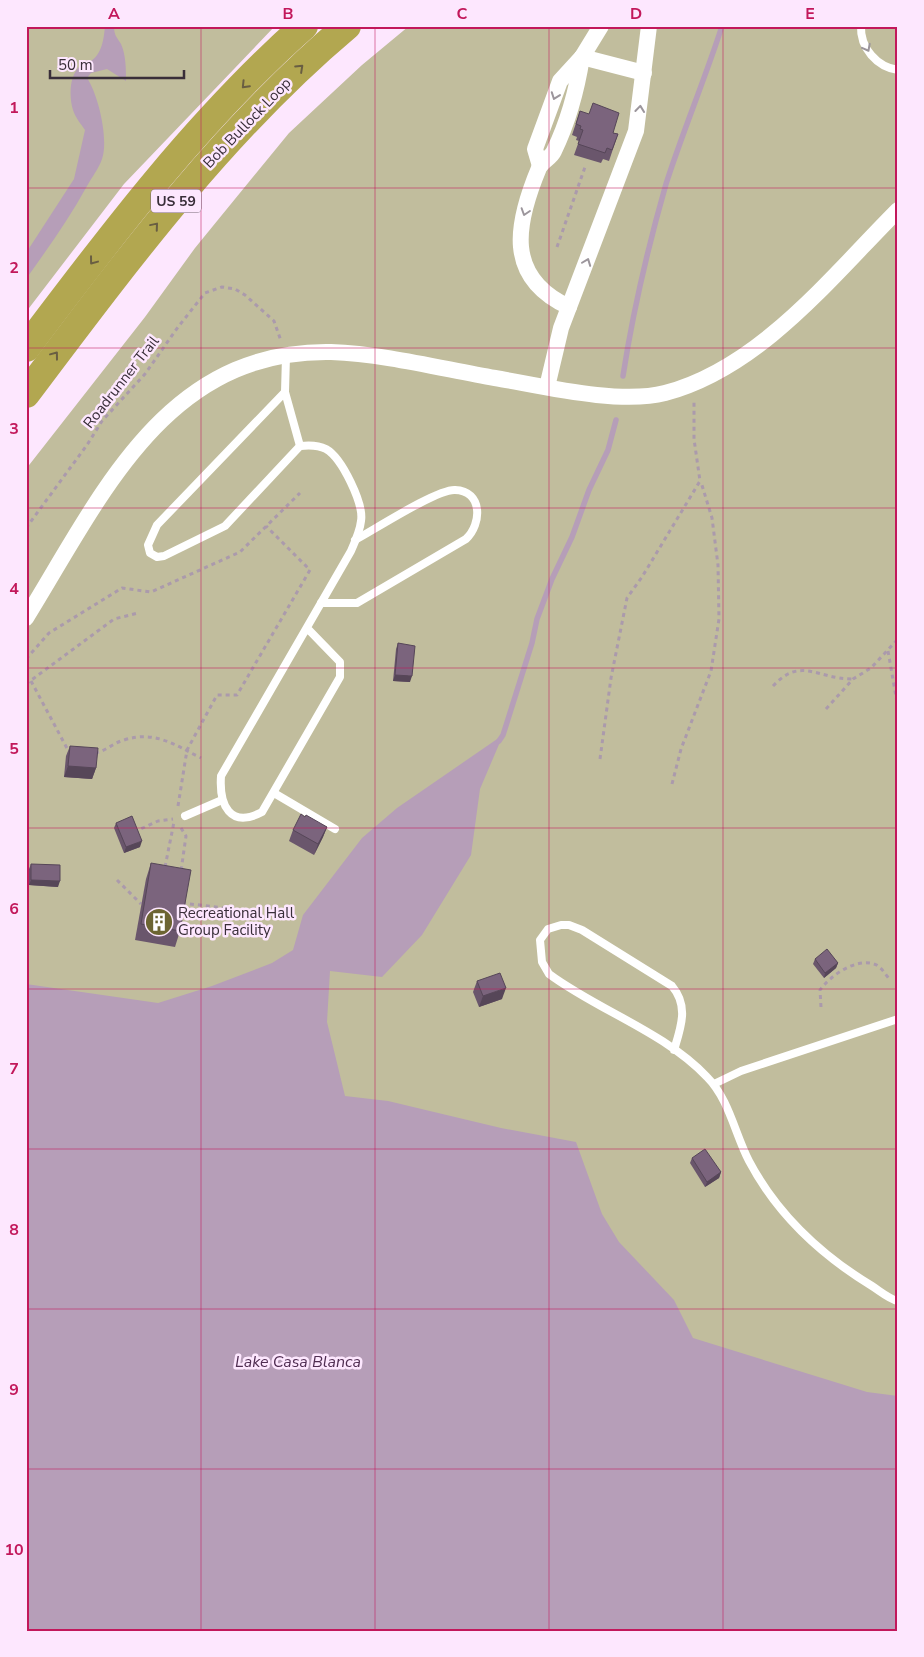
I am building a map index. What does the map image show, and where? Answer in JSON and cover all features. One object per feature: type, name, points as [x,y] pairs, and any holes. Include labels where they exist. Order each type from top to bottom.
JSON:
[{"type":"highway","name":"Bob Bullock Loop","points":[[26,348],[152,187],[241,89],[304,26]]},
{"type":"highway","name":"Bob Bullock Loop","points":[[26,394],[149,232],[192,182],[282,85],[347,26]]},
{"type":"street","points":[[569,307],[551,298],[536,285],[524,265],[521,251],[521,225],[540,166],[553,154],[578,85],[582,57],[601,26]]},
{"type":"street","points":[[547,387],[557,344],[569,307],[632,144],[639,118],[649,26]]},
{"type":"street","points":[[582,57],[644,73]]},
{"type":"street","points":[[26,618],[116,473],[162,418],[196,391],[229,372],[285,352],[316,352],[351,354],[547,387],[617,396],[650,396],[681,388],[717,372],[740,359],[778,329],[898,210]]},
{"type":"lane","points":[[861,26],[864,44],[871,56],[882,64],[898,70]]},
{"type":"lane","points":[[285,352],[285,392],[300,446]]},
{"type":"lane","points":[[285,392],[157,526],[148,545],[150,552],[157,557],[164,556],[221,529],[300,446]]},
{"type":"lane","points":[[300,446],[326,448],[341,464],[361,512],[362,521],[355,540],[321,603],[221,776],[220,792],[222,800],[230,813],[240,819],[251,818],[262,812],[340,677],[340,662],[307,628]]},
{"type":"lane","points":[[321,603],[357,603],[374,594],[466,539],[478,523],[478,511],[474,501],[464,492],[447,491],[355,540]]},
{"type":"lane","points":[[274,793],[335,829]]},
{"type":"lane","points":[[185,816],[222,800]]},
{"type":"lane","points":[[674,1050],[682,1024],[683,1006],[681,999],[672,986],[576,926],[554,926],[543,934],[539,947],[540,955],[549,974],[674,1050],[714,1084],[748,1160],[779,1208],[826,1253],[859,1278],[897,1302]]},
{"type":"lane","points":[[714,1084],[741,1071],[898,1019]]},
{"type":"path","points":[[557,247],[585,168]]},
{"type":"path","name":"Roadrunner Trail","points":[[26,528],[87,445],[102,421],[145,374],[205,293],[222,287],[235,289],[261,307],[274,321],[285,352]]},
{"type":"path","points":[[672,784],[681,749],[711,671],[719,619],[718,566],[712,518],[700,481],[694,439],[694,400]]},
{"type":"path","points":[[600,759],[610,678],[627,598],[642,577],[700,481]]},
{"type":"path","points":[[26,659],[49,633],[122,588],[151,592],[240,552],[300,493]]},
{"type":"path","points":[[165,872],[187,750],[217,696],[237,695],[310,570],[266,526]]},
{"type":"path","points":[[26,684],[114,620],[138,613]]},
{"type":"path","points":[[826,709],[853,679],[871,668],[898,639]]},
{"type":"path","points":[[888,651],[898,708]]},
{"type":"path","points":[[773,686],[785,673],[797,670],[836,679],[853,679]]},
{"type":"path","points":[[31,681],[69,752],[75,753]]},
{"type":"path","points":[[89,754],[98,753],[130,738],[156,737],[166,739],[201,758]]},
{"type":"path","points":[[125,836],[158,821],[174,818]]},
{"type":"path","points":[[174,818],[186,836],[180,875]]},
{"type":"path","points":[[117,880],[141,904]]},
{"type":"path","points":[[182,903],[225,908]]},
{"type":"path","points":[[821,1007],[820,990],[848,967],[866,963],[876,964],[890,980]]},
{"type":"shaded area","points":[[26,26],[275,26],[124,184],[26,312]]},
{"type":"shaded area","points":[[409,26],[898,26],[898,1631],[26,1631],[26,469],[145,317],[195,248],[289,133],[362,65]]},
{"type":"water","points":[[105,26],[114,26],[115,34],[123,48],[126,81],[107,69],[91,73],[87,78],[95,95],[101,117],[104,140],[102,159],[66,222],[26,279],[26,253],[74,179],[85,130],[73,110],[71,99],[72,81],[76,70],[91,61],[98,54],[103,41]]},
{"type":"water","name":"Lake Casa Blanca","points":[[503,735],[480,789],[471,855],[422,935],[382,977],[330,971],[327,1022],[345,1096],[388,1101],[501,1128],[576,1142],[602,1214],[619,1242],[674,1300],[693,1338],[867,1392],[898,1396],[898,1631],[26,1631],[26,984],[158,1003],[212,986],[272,963],[293,950],[303,915],[362,838],[397,808]]},
{"type":"building","points":[[593,103],[619,113],[613,133],[618,134],[612,150],[607,148],[605,153],[578,144],[583,130],[580,129],[581,126],[576,124],[580,111],[589,114]]},
{"type":"building","points":[[398,643],[415,646],[412,676],[395,675]]},
{"type":"building","points":[[70,746],[98,748],[96,768],[68,766]]},
{"type":"building","points":[[301,814],[327,827],[318,844],[293,830]]},
{"type":"building","points":[[132,816],[142,841],[126,847],[116,823]]},
{"type":"building","name":"Recreational Hall Group Facility","points":[[151,863],[191,870],[180,931],[141,924]]},
{"type":"building","points":[[31,864],[60,865],[60,881],[31,880]]},
{"type":"building","points":[[827,949],[838,963],[825,973],[815,959]]},
{"type":"building","points":[[500,973],[506,988],[483,996],[477,981]]},
{"type":"building","points":[[705,1149],[721,1172],[707,1182],[692,1158]]},
{"type":"waterway","points":[[623,376],[641,279],[666,184],[722,26]]},
{"type":"waterway","points":[[499,741],[503,735],[532,643],[537,619],[552,579],[572,537],[589,490],[608,450],[616,420]]},
{"type":"place","name":"Recreational Hall Group Facility","points":[[159,922]]}]
